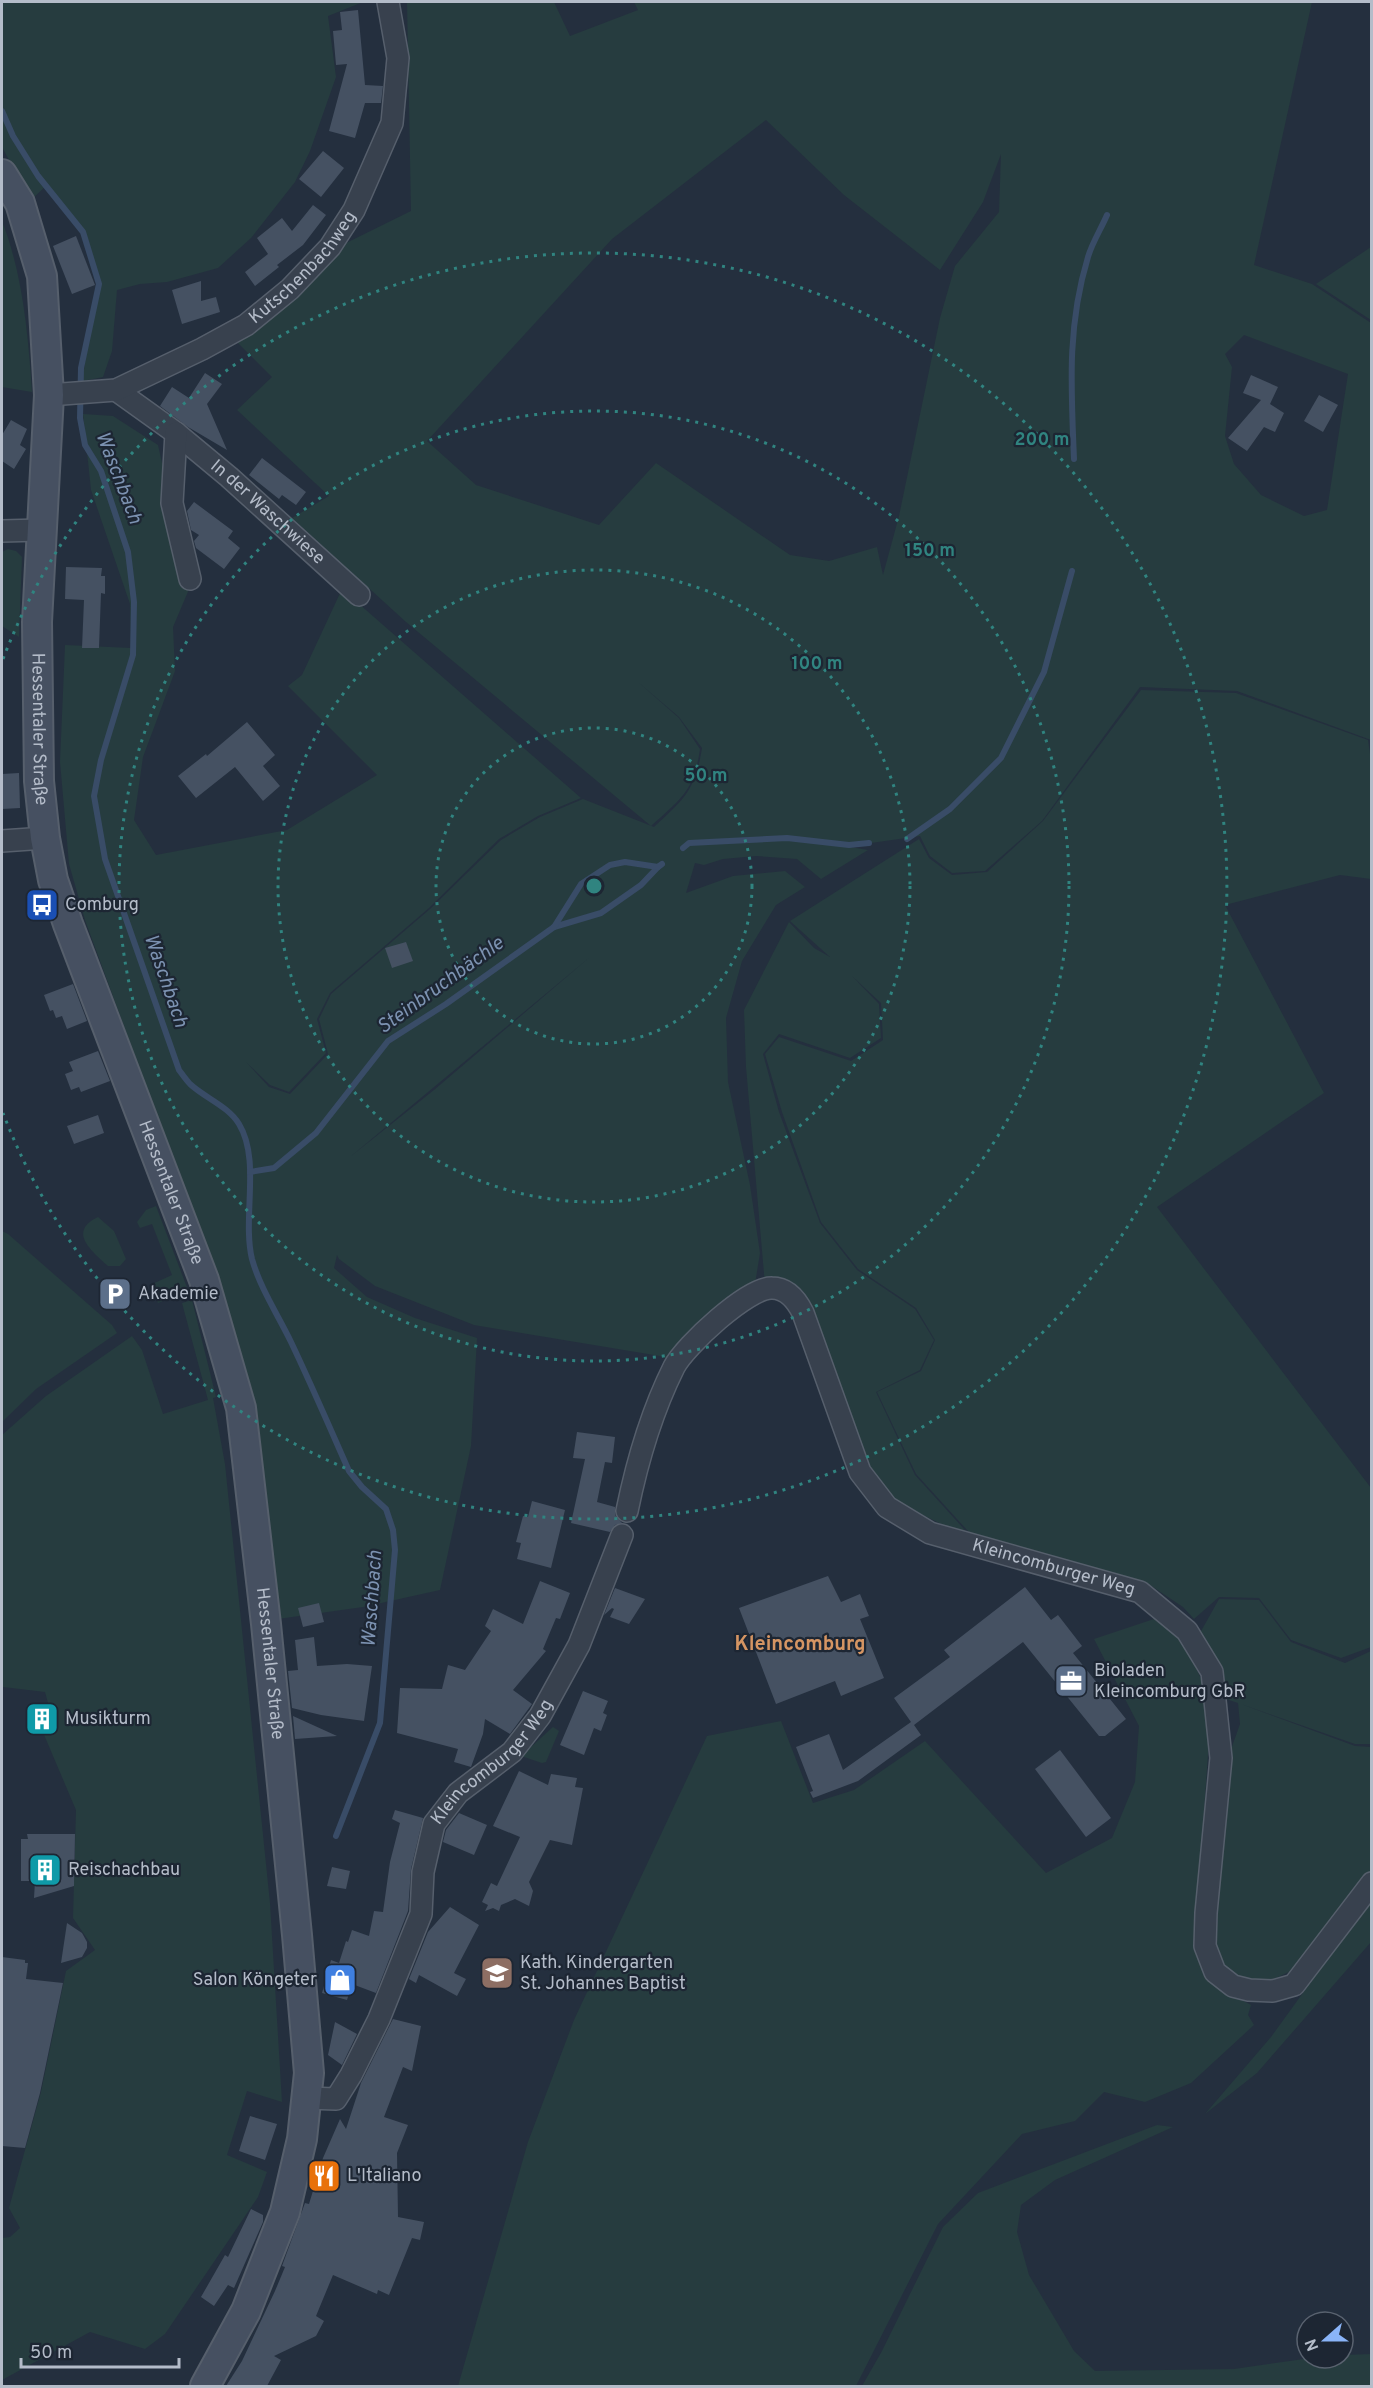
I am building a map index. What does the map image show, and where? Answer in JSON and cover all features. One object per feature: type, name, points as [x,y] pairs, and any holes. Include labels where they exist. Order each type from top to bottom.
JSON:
[{"type":"main road","name":"Hessentaler Straße","points":[[2,174],[20,203],[42,276],[49,395],[37,622],[39,770],[45,838],[53,879],[68,924],[204,1280],[242,1408],[297,1935],[309,2073],[302,2139],[285,2212],[246,2311],[205,2386]]},
{"type":"street","name":"Kutschenbachweg","points":[[49,395],[116,390],[202,349],[246,325],[290,288],[330,247],[354,210],[392,123],[398,58],[388,2]]},
{"type":"street","name":"In der Waschwiese","points":[[116,390],[176,433],[359,595]]},
{"type":"street","points":[[176,433],[172,503],[190,579]]},
{"type":"street","points":[[2,531],[41,530]]},
{"type":"street","points":[[2,841],[45,838]]},
{"type":"street","name":"Kleincomburger Weg","points":[[627,1510],[656,1406],[676,1364],[711,1324],[757,1291],[772,1288],[783,1291],[798,1304],[803,1313],[860,1472],[887,1507],[930,1533],[1140,1592],[1187,1630],[1212,1672],[1221,1758],[1206,1912],[1205,1946],[1215,1972],[1233,1986],[1249,1990],[1273,1991],[1294,1985],[1371,1884]]},
{"type":"street","name":"Kleincomburger Weg","points":[[307,2098],[336,2099],[351,2075],[390,1993],[422,1914],[423,1872],[434,1824],[458,1793],[512,1752],[540,1716],[579,1645],[622,1535]]},
{"type":"green space","points":[[2,2],[363,2],[328,16],[336,77],[310,151],[295,182],[251,238],[218,268],[167,282],[140,284],[117,290],[112,351],[103,377],[78,382],[84,369],[97,281],[81,232],[47,185],[31,200],[2,147]]},
{"type":"green space","points":[[407,2],[554,2],[570,36],[638,10],[634,2],[1312,2],[1254,265],[1312,284],[1371,323],[1371,740],[1237,691],[1140,687],[1042,821],[985,871],[952,873],[930,856],[920,836],[857,845],[816,841],[868,850],[821,879],[797,859],[756,856],[723,859],[704,865],[695,863],[686,893],[733,876],[785,871],[805,887],[776,905],[742,961],[726,1018],[728,1082],[750,1185],[760,1253],[755,1284],[668,1359],[474,1325],[375,1286],[339,1259],[337,1255],[334,1268],[367,1297],[415,1318],[477,1338],[471,1446],[440,1590],[363,1607],[278,1619],[265,1536],[259,1430],[228,1323],[184,1190],[85,920],[69,864],[60,762],[65,645],[131,648],[130,604],[91,490],[83,414],[113,416],[158,445],[190,587],[173,627],[175,671],[143,757],[134,820],[156,855],[287,830],[377,775],[288,686],[302,675],[342,589],[581,798],[538,816],[499,839],[429,908],[330,993],[317,1019],[326,1053],[289,1092],[270,1085],[246,1062],[269,1087],[290,1094],[328,1054],[319,1019],[331,994],[430,909],[501,840],[540,817],[583,799],[651,826],[406,622],[292,518],[329,496],[237,410],[272,377],[238,343],[334,249],[411,211]],"holes":[[[766,120],[844,195],[940,270],[983,202],[1001,154],[999,212],[955,266],[940,318],[899,516],[883,575],[877,547],[829,561],[790,555],[656,463],[599,525],[476,485],[427,441],[612,239]],[[1244,335],[1348,374],[1327,510],[1304,516],[1261,495],[1234,464],[1225,436],[1232,367],[1225,354]],[[638,682],[679,717],[702,748],[696,775],[687,793],[654,827],[651,826],[685,793],[694,775],[700,749],[679,718]],[[590,957],[434,1090],[350,1157]]]},
{"type":"green space","points":[[2,221],[20,284],[32,392],[2,387]]},
{"type":"green space","points":[[1371,247],[1371,320],[1316,284]]},
{"type":"green space","points":[[8,549],[16,551],[22,557],[19,637],[2,626],[2,552]]},
{"type":"green space","points":[[1141,690],[1236,693],[1368,740],[1372,767],[1371,879],[1340,875],[1225,905],[1324,1093],[1157,1207],[1371,1488],[1371,1647],[1341,1658],[1291,1640],[1259,1598],[1219,1597],[1194,1619],[1183,1607],[1144,1581],[977,1541],[916,1474],[877,1392],[921,1371],[935,1340],[916,1308],[858,1269],[821,1222],[782,1112],[765,1054],[779,1037],[851,1061],[883,1040],[881,1003],[852,976],[879,1004],[881,1038],[850,1058],[779,1034],[763,1054],[779,1112],[820,1223],[857,1270],[915,1309],[934,1340],[920,1370],[876,1392],[915,1475],[974,1540],[892,1500],[865,1463],[808,1307],[765,1285],[746,1067],[744,1010],[789,922],[814,948],[830,957],[790,921],[919,839],[929,858],[952,875],[987,872],[1043,821]]},
{"type":"green space","points":[[156,1206],[188,1290],[158,1303],[150,1285],[172,1275],[152,1224],[140,1228],[137,1222],[146,1210]]},
{"type":"green space","points":[[98,1217],[114,1231],[126,1259],[120,1266],[108,1266],[85,1242],[84,1229]]},
{"type":"green space","points":[[2,1231],[112,1325],[117,1333],[36,1389],[2,1422]]},
{"type":"green space","points":[[192,1300],[216,1397],[213,1398],[225,1464],[270,1903],[282,2102],[247,2091],[227,2155],[267,2172],[258,2197],[165,2334],[145,2349],[90,2332],[2,2380],[2,2238],[10,2237],[20,2228],[9,2208],[41,2092],[66,1971],[95,1950],[73,1918],[76,1810],[42,1730],[50,1727],[53,1721],[45,1692],[3,1687],[2,1435],[46,1396],[132,1336],[142,1350],[163,1414],[208,1400],[182,1303]]},
{"type":"green space","points":[[1219,1599],[1259,1600],[1291,1642],[1345,1663],[1371,1651],[1371,1744],[1355,1744],[1241,1704],[1355,1746],[1371,1747],[1371,1876],[1301,1966],[1264,1984],[1237,1980],[1221,1968],[1213,1947],[1224,1769],[1240,1724],[1238,1703],[1226,1699],[1218,1667],[1200,1633]]},
{"type":"green space","points":[[1157,1618],[1185,1645],[1205,1687],[1209,1740],[1197,1913],[1204,1971],[1216,1986],[1251,2005],[1248,2015],[1254,2025],[1191,2083],[1145,2102],[1104,2092],[1075,2121],[1022,2134],[938,2224],[856,2386],[458,2386],[528,2142],[574,2020],[707,1736],[781,1721],[813,1803],[854,1790],[925,1741],[1046,1873],[1112,1838],[1135,1782],[1139,1726],[1094,1639]]},
{"type":"green space","points":[[553,1727],[559,1731],[546,1762],[542,1763],[521,1756]]},
{"type":"green space","points":[[1371,1899],[1371,1942],[1257,2073],[1205,2114],[1271,2037]]},
{"type":"green space","points":[[1157,2125],[1173,2127],[1055,2180],[1021,2205],[1017,2232],[1029,2275],[1074,2351],[1095,2371],[1234,2369],[1295,2360],[1295,2370],[1355,2370],[1355,2355],[1371,2354],[1371,2386],[862,2386],[882,2351],[943,2227],[978,2193]]},
{"type":"building","points":[[358,10],[365,85],[383,86],[381,103],[365,103],[355,138],[329,131],[347,64],[336,65],[333,31],[342,30],[340,12]]},
{"type":"building","points":[[323,151],[344,168],[321,197],[299,179]]},
{"type":"building","points":[[313,205],[326,215],[303,245],[255,286],[245,272],[268,254],[257,238],[282,218],[292,231]]},
{"type":"building","points":[[76,236],[95,285],[72,294],[53,246]]},
{"type":"building","points":[[201,281],[201,301],[216,297],[220,312],[182,324],[172,290]]},
{"type":"building","points":[[205,373],[222,384],[207,404],[227,450],[188,427],[160,406],[172,387],[189,398]]},
{"type":"building","points":[[1251,375],[1278,387],[1270,404],[1284,413],[1275,432],[1264,427],[1247,451],[1228,438],[1261,400],[1243,393]]},
{"type":"building","points":[[1319,395],[1338,405],[1323,432],[1304,421]]},
{"type":"building","points":[[11,420],[27,429],[20,445],[26,449],[14,469],[2,461],[2,435]]},
{"type":"building","points":[[262,458],[306,492],[296,505],[282,495],[279,499],[249,475]]},
{"type":"building","points":[[194,502],[233,531],[228,538],[240,548],[224,569],[196,548],[194,541],[199,535],[191,530],[187,511]]},
{"type":"building","points":[[66,567],[102,568],[101,576],[105,576],[105,594],[101,593],[99,648],[82,648],[84,600],[65,599]]},
{"type":"building","points":[[247,722],[275,755],[263,766],[280,786],[263,801],[235,767],[196,798],[178,776],[206,754],[207,756]]},
{"type":"building","points":[[19,773],[20,808],[2,809],[2,774]]},
{"type":"building","points":[[406,942],[413,961],[392,968],[385,948]]},
{"type":"building","points":[[73,984],[87,1021],[67,1029],[62,1016],[56,1018],[53,1010],[50,1011],[44,995]]},
{"type":"building","points":[[98,1051],[110,1081],[81,1092],[79,1087],[71,1090],[65,1074],[73,1071],[69,1062]]},
{"type":"building","points":[[98,1115],[104,1133],[74,1144],[67,1126]]},
{"type":"building","points":[[577,1432],[615,1437],[612,1463],[605,1462],[597,1502],[615,1507],[615,1515],[622,1523],[615,1525],[610,1532],[571,1523],[585,1459],[573,1458]]},
{"type":"building","points":[[532,1501],[565,1510],[551,1568],[517,1559],[521,1543],[516,1542],[523,1516],[528,1517]]},
{"type":"building","points":[[828,1576],[841,1602],[860,1594],[869,1616],[860,1619],[884,1678],[841,1696],[835,1681],[776,1704],[739,1608]]},
{"type":"building","points":[[540,1581],[570,1593],[560,1619],[556,1618],[543,1649],[546,1651],[513,1690],[532,1704],[510,1734],[485,1719],[483,1734],[471,1767],[454,1762],[458,1749],[397,1733],[400,1688],[442,1689],[448,1665],[465,1670],[491,1631],[485,1626],[493,1609],[523,1624]]},
{"type":"building","points":[[1025,1587],[1051,1620],[1058,1615],[1082,1646],[1073,1653],[1126,1719],[1105,1736],[1099,1736],[1023,1642],[914,1725],[921,1735],[858,1781],[813,1798],[810,1792],[813,1791],[796,1747],[829,1734],[843,1770],[911,1722],[894,1698],[950,1657],[944,1650]]},
{"type":"building","points":[[615,1588],[645,1599],[629,1624],[610,1617],[614,1609],[612,1608],[604,1615]]},
{"type":"building","points":[[319,1603],[324,1622],[303,1627],[298,1608]]},
{"type":"building","points":[[314,1637],[317,1666],[347,1664],[372,1666],[364,1721],[292,1708],[288,1671],[298,1670],[295,1640]]},
{"type":"building","points":[[583,1691],[608,1701],[603,1713],[607,1715],[601,1731],[594,1728],[584,1755],[560,1745]]},
{"type":"building","name":"Musikturm","points":[[42,1709],[52,1716],[53,1720],[46,1730],[42,1731],[32,1724],[31,1720],[38,1710]]},
{"type":"building","points":[[293,1716],[337,1736],[295,1739]]},
{"type":"building","points":[[1060,1750],[1111,1818],[1086,1837],[1035,1769]]},
{"type":"building","points":[[519,1771],[548,1785],[551,1774],[577,1778],[575,1787],[583,1788],[572,1845],[550,1840],[529,1882],[533,1891],[529,1906],[515,1899],[501,1905],[499,1911],[493,1908],[485,1911],[488,1905],[482,1902],[491,1883],[497,1886],[520,1837],[493,1826]]},
{"type":"building","points":[[395,1810],[423,1818],[411,1869],[408,1911],[376,1993],[352,1984],[347,2000],[322,1993],[331,1960],[339,1963],[352,1930],[369,1936],[374,1911],[383,1912],[390,1862],[400,1823],[392,1819]]},
{"type":"building","points":[[459,1813],[487,1825],[474,1855],[443,1842],[446,1830]]},
{"type":"building","name":"Reischachbau","points":[[27,1834],[75,1834],[74,1886],[34,1898],[35,1881],[21,1881],[21,1839],[28,1839]]},
{"type":"building","points":[[332,1867],[350,1871],[346,1889],[327,1886]]},
{"type":"building","points":[[450,1907],[479,1925],[454,1973],[466,1979],[457,1996],[419,1975],[416,1983],[409,1979],[428,1932]]},
{"type":"building","points":[[67,1923],[82,1933],[87,1942],[87,1948],[82,1957],[61,1963]]},
{"type":"building","points":[[2,1957],[25,1960],[25,1963],[28,1963],[26,1979],[63,1983],[40,2093],[25,2148],[2,2146]]},
{"type":"building","points":[[393,2019],[421,2026],[412,2071],[403,2067],[384,2117],[408,2125],[397,2153],[398,2217],[424,2222],[420,2240],[412,2238],[389,2295],[378,2290],[377,2294],[333,2275],[316,2316],[324,2321],[316,2336],[274,2356],[281,2360],[267,2386],[226,2386],[242,2361],[275,2291],[305,2203],[309,2204],[323,2158],[340,2119],[346,2129],[361,2083]]},
{"type":"building","points":[[335,2022],[357,2034],[342,2065],[328,2055]]},
{"type":"building","points":[[250,2116],[277,2124],[265,2160],[239,2151]]},
{"type":"building","points":[[251,2209],[263,2215],[263,2222],[234,2288],[228,2285],[214,2306],[201,2297],[225,2255],[228,2257]]},
{"type":"waterway","name":"Waschbach","points":[[2,111],[13,136],[38,176],[83,232],[99,284],[81,368],[80,418],[85,445],[101,471],[128,552],[134,602],[133,655],[101,760],[94,796],[105,859],[179,1070],[190,1084],[223,1107],[234,1118],[245,1138],[250,1172],[249,1243],[260,1280],[349,1471],[362,1487],[386,1509],[393,1530],[395,1550],[380,1723],[336,1836]]},
{"type":"waterway","name":"Steinbruchbächle","points":[[1074,459],[1072,357],[1077,308],[1090,252],[1107,215]]},
{"type":"waterway","name":"Steinbruchbächle","points":[[907,839],[950,809],[1001,758],[1044,672],[1072,571]]},
{"type":"waterway","name":"Steinbruchbächle","points":[[683,848],[689,843],[787,838],[849,845],[869,843]]},
{"type":"waterway","name":"Steinbruchbächle","points":[[250,1172],[274,1168],[316,1133],[388,1041],[446,1004],[554,927],[581,884],[610,865],[625,862],[658,867],[662,864]]},
{"type":"waterway","name":"Steinbruchbächle","points":[[554,927],[601,913],[641,885],[658,867]]},
{"type":"place","name":"Comburg","points":[[42,905]]},
{"type":"place","name":"Akademie","points":[[115,1294]]},
{"type":"place","name":"Bioladen Kleincomburg GbR","points":[[1071,1681]]},
{"type":"place","name":"Musikturm","points":[[42,1719]]},
{"type":"place","name":"Reischachbau","points":[[45,1870]]},
{"type":"place","name":"Kath. Kindergarten St. Johannes Baptist","points":[[497,1973]]},
{"type":"place","name":"Salon Köngeter","points":[[340,1980]]},
{"type":"place","name":"L'Italiano","points":[[324,2176]]},
{"type":"district","name":"Kleincomburg","points":[[800,1645]]}]
